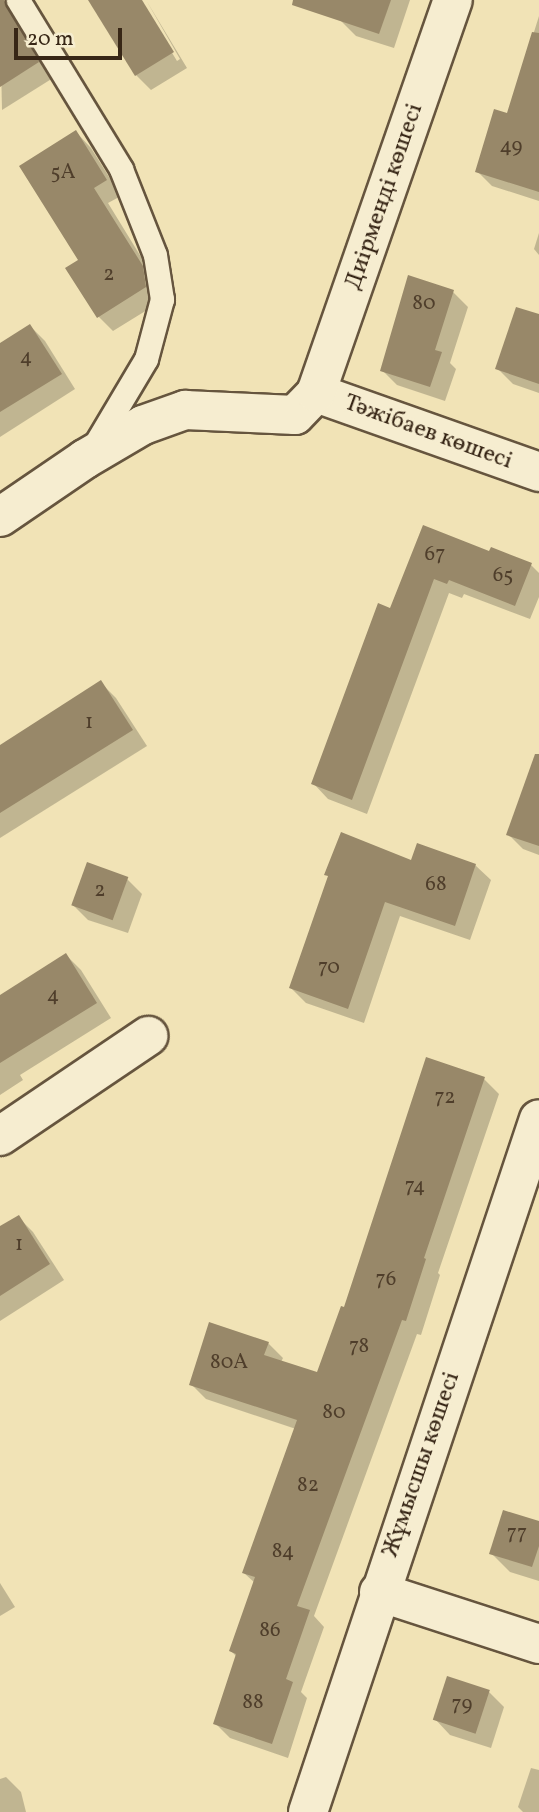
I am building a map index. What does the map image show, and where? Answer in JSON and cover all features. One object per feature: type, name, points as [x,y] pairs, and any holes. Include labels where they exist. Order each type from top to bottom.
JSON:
[{"type":"street","name":"Диірменді көшесі","points":[[306,404],[453,0]]},
{"type":"street","name":"Тәжібаев көшесі","points":[[85,459],[144,425],[185,410],[306,404],[539,472]]},
{"type":"street","points":[[0,517],[85,459]]},
{"type":"street","points":[[0,1136],[148,1035]]},
{"type":"street","name":"Жұмысшы көшесі","points":[[308,1812],[379,1592],[539,1119]]},
{"type":"street","points":[[379,1592],[539,1644]]},
{"type":"lane","points":[[18,0],[121,169],[155,255],[162,299],[146,359],[116,413],[85,459]]},
{"type":"building","points":[[0,0],[4,0],[39,62],[0,87]]},
{"type":"building","points":[[88,0],[142,0],[174,52],[135,76]]},
{"type":"building","points":[[293,0],[391,0],[379,34],[292,5]]},
{"type":"building","points":[[532,32],[539,33],[539,192],[475,172],[494,109],[507,113]]},
{"type":"building","points":[[76,130],[107,180],[94,188],[143,266],[146,287],[97,318],[65,268],[78,260],[19,166]]},
{"type":"building","points":[[408,275],[454,290],[435,350],[442,352],[430,387],[380,371]]},
{"type":"building","points":[[516,307],[539,314],[539,384],[495,369]]},
{"type":"building","points":[[30,324],[62,374],[0,412],[0,343]]},
{"type":"building","points":[[423,525],[489,551],[491,547],[532,563],[515,606],[449,580],[447,584],[434,579],[352,800],[311,784],[378,603],[390,608]]},
{"type":"building","points":[[101,680],[133,730],[0,813],[0,745]]},
{"type":"building","points":[[535,754],[539,754],[539,846],[506,835]]},
{"type":"building","points":[[341,832],[411,860],[417,843],[476,864],[455,926],[385,902],[348,1009],[289,988],[328,876],[324,875]]},
{"type":"building","points":[[87,862],[128,877],[113,920],[71,905]]},
{"type":"building","points":[[66,953],[97,1003],[0,1063],[0,995]]},
{"type":"building","points":[[426,1057],[485,1077],[424,1258],[426,1259],[406,1321],[402,1320],[297,1606],[310,1610],[286,1679],[293,1682],[272,1744],[213,1724],[236,1654],[229,1651],[255,1577],[242,1573],[297,1420],[189,1385],[209,1322],[269,1342],[264,1355],[317,1372],[341,1306],[344,1307]]},
{"type":"building","points":[[19,1215],[50,1264],[0,1296],[0,1226]]},
{"type":"building","points":[[503,1510],[539,1521],[539,1546],[532,1567],[489,1554]]},
{"type":"building","points":[[447,1676],[490,1690],[476,1734],[433,1720]]}]
